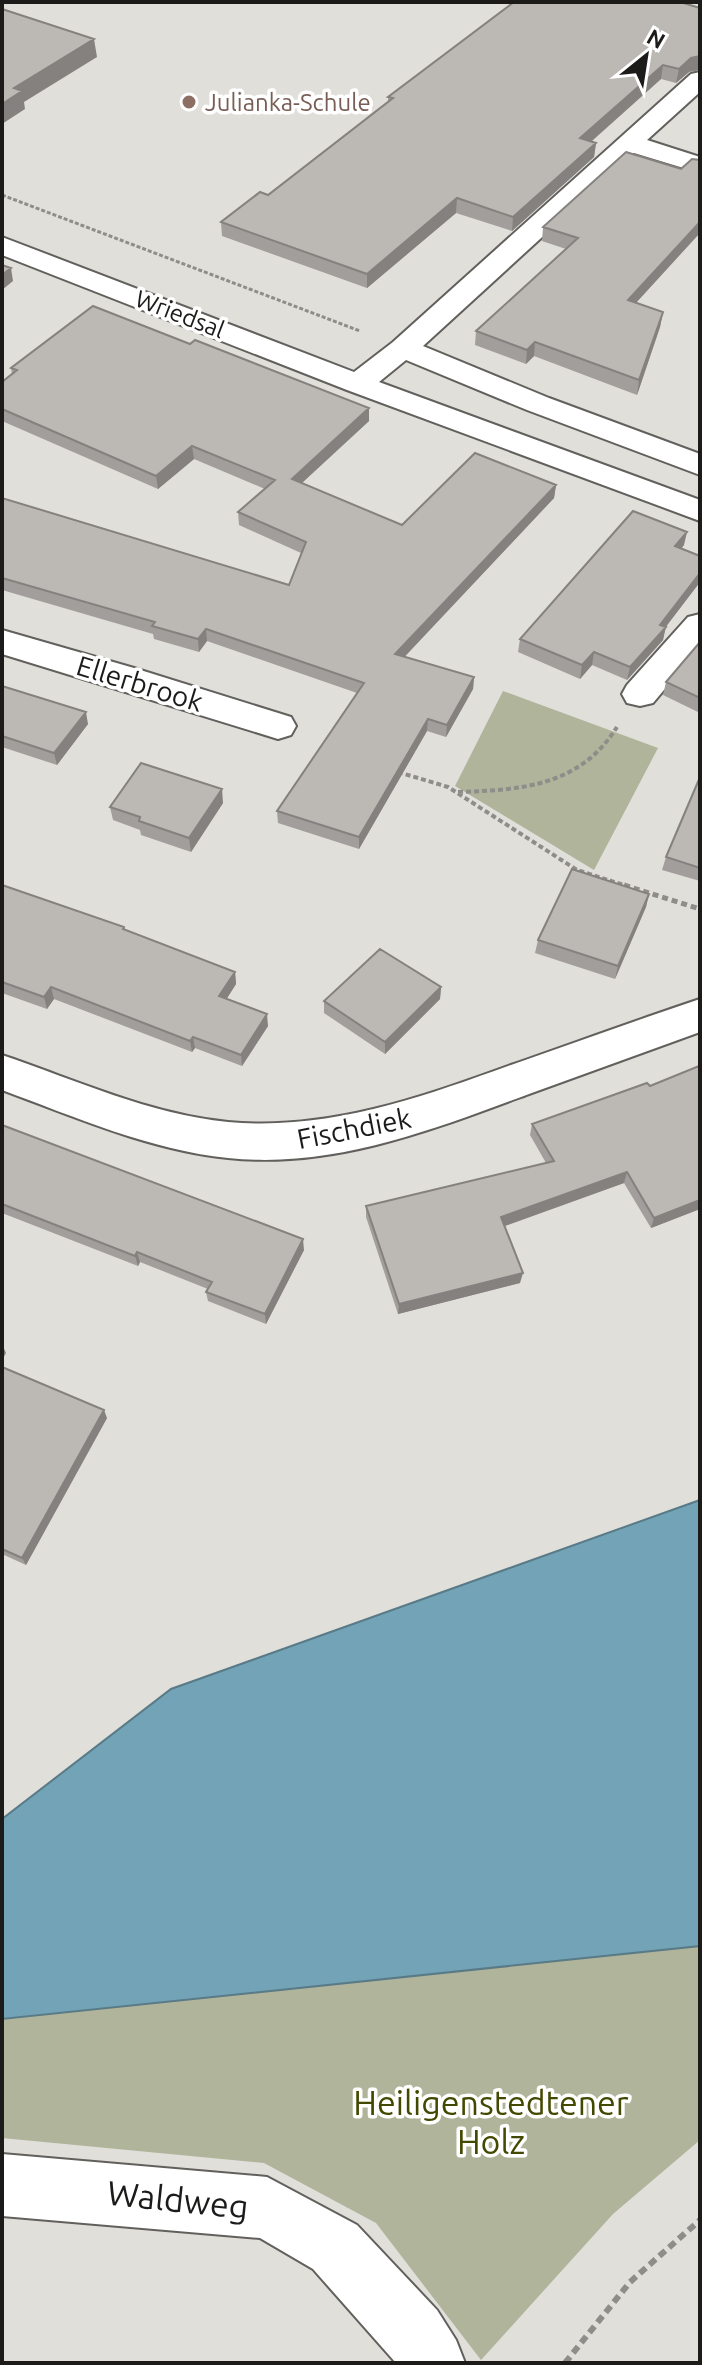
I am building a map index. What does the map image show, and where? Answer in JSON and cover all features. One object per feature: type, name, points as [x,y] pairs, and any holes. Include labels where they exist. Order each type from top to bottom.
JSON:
[{"type":"street","points":[[358,384],[403,348],[700,79]]},
{"type":"street","points":[[629,143],[700,165]]},
{"type":"street","name":"Wriedsal","points":[[2,245],[358,384],[700,511]]},
{"type":"street","points":[[403,348],[538,404],[700,465]]},
{"type":"street","points":[[640,694],[700,625]]},
{"type":"street","name":"Ellerbrook","points":[[2,642],[122,676],[278,726]]},
{"type":"street","name":"Fischdiek","points":[[2,1072],[175,1130],[230,1140],[317,1141],[359,1133],[424,1114],[700,1015]]},
{"type":"street","name":"Waldweg","points":[[2,2185],[267,2208],[335,2247],[414,2333],[433,2363]]},
{"type":"path","points":[[2,195],[403,348]]},
{"type":"path","points":[[456,792],[521,787],[547,781],[588,765],[609,745],[628,707],[640,694]]},
{"type":"path","points":[[388,769],[456,792],[577,870],[700,909]]},
{"type":"path","points":[[565,2363],[630,2282],[700,2220]]},
{"type":"green space","points":[[503,691],[658,748],[594,870],[455,786]]},
{"type":"green space","name":"Heiligenstedtener Holz","points":[[700,1946],[700,2140],[613,2214],[481,2360],[376,2223],[264,2163],[2,2138],[2,2019]]},
{"type":"water","points":[[700,1500],[700,1946],[2,2019],[2,1819],[171,1689]]},
{"type":"building","points":[[514,2],[680,2],[700,8],[700,56],[691,58],[679,69],[663,65],[580,138],[596,143],[513,217],[457,198],[367,274],[221,222],[260,192],[268,195],[393,98],[388,97]]},
{"type":"building","points":[[2,9],[94,39],[14,88],[22,91],[2,104]]},
{"type":"building","points":[[626,152],[681,169],[692,159],[700,160],[700,222],[628,300],[663,312],[639,380],[535,342],[527,350],[476,331],[578,238],[543,227]]},
{"type":"building","points":[[2,265],[11,268],[2,275]]},
{"type":"building","points":[[93,306],[190,344],[195,340],[369,408],[292,479],[402,525],[475,453],[556,485],[395,654],[474,677],[447,725],[428,719],[359,837],[277,811],[364,683],[206,629],[198,639],[152,626],[155,622],[2,578],[2,498],[289,585],[306,542],[238,512],[275,480],[192,446],[156,476],[2,409],[2,382],[17,370],[11,368]]},
{"type":"building","points":[[633,511],[687,532],[675,546],[700,556],[700,573],[660,625],[666,627],[630,667],[594,652],[582,665],[520,639]]},
{"type":"building","points":[[700,642],[700,698],[666,682]]},
{"type":"building","points":[[2,686],[86,712],[54,753],[2,736]]},
{"type":"building","points":[[141,763],[222,789],[189,838],[139,821],[140,817],[110,807]]},
{"type":"building","points":[[700,777],[700,868],[666,857]]},
{"type":"building","points":[[572,869],[649,894],[618,966],[538,940]]},
{"type":"building","points":[[2,885],[124,927],[235,972],[219,996],[267,1014],[241,1055],[193,1037],[190,1041],[51,987],[44,997],[2,982]]},
{"type":"building","points":[[380,949],[441,987],[385,1042],[324,1001]]},
{"type":"building","points":[[699,1066],[700,1200],[654,1218],[627,1172],[501,1217],[523,1273],[399,1304],[366,1206],[554,1161],[532,1124],[647,1083],[650,1086]]},
{"type":"building","points":[[2,1125],[303,1239],[265,1314],[206,1292],[212,1282],[137,1252],[135,1256],[2,1204]]},
{"type":"building","points":[[2,1367],[104,1410],[22,1558],[2,1549]]},
{"type":"place","name":"Julianka-Schule","points":[[189,102]]}]
